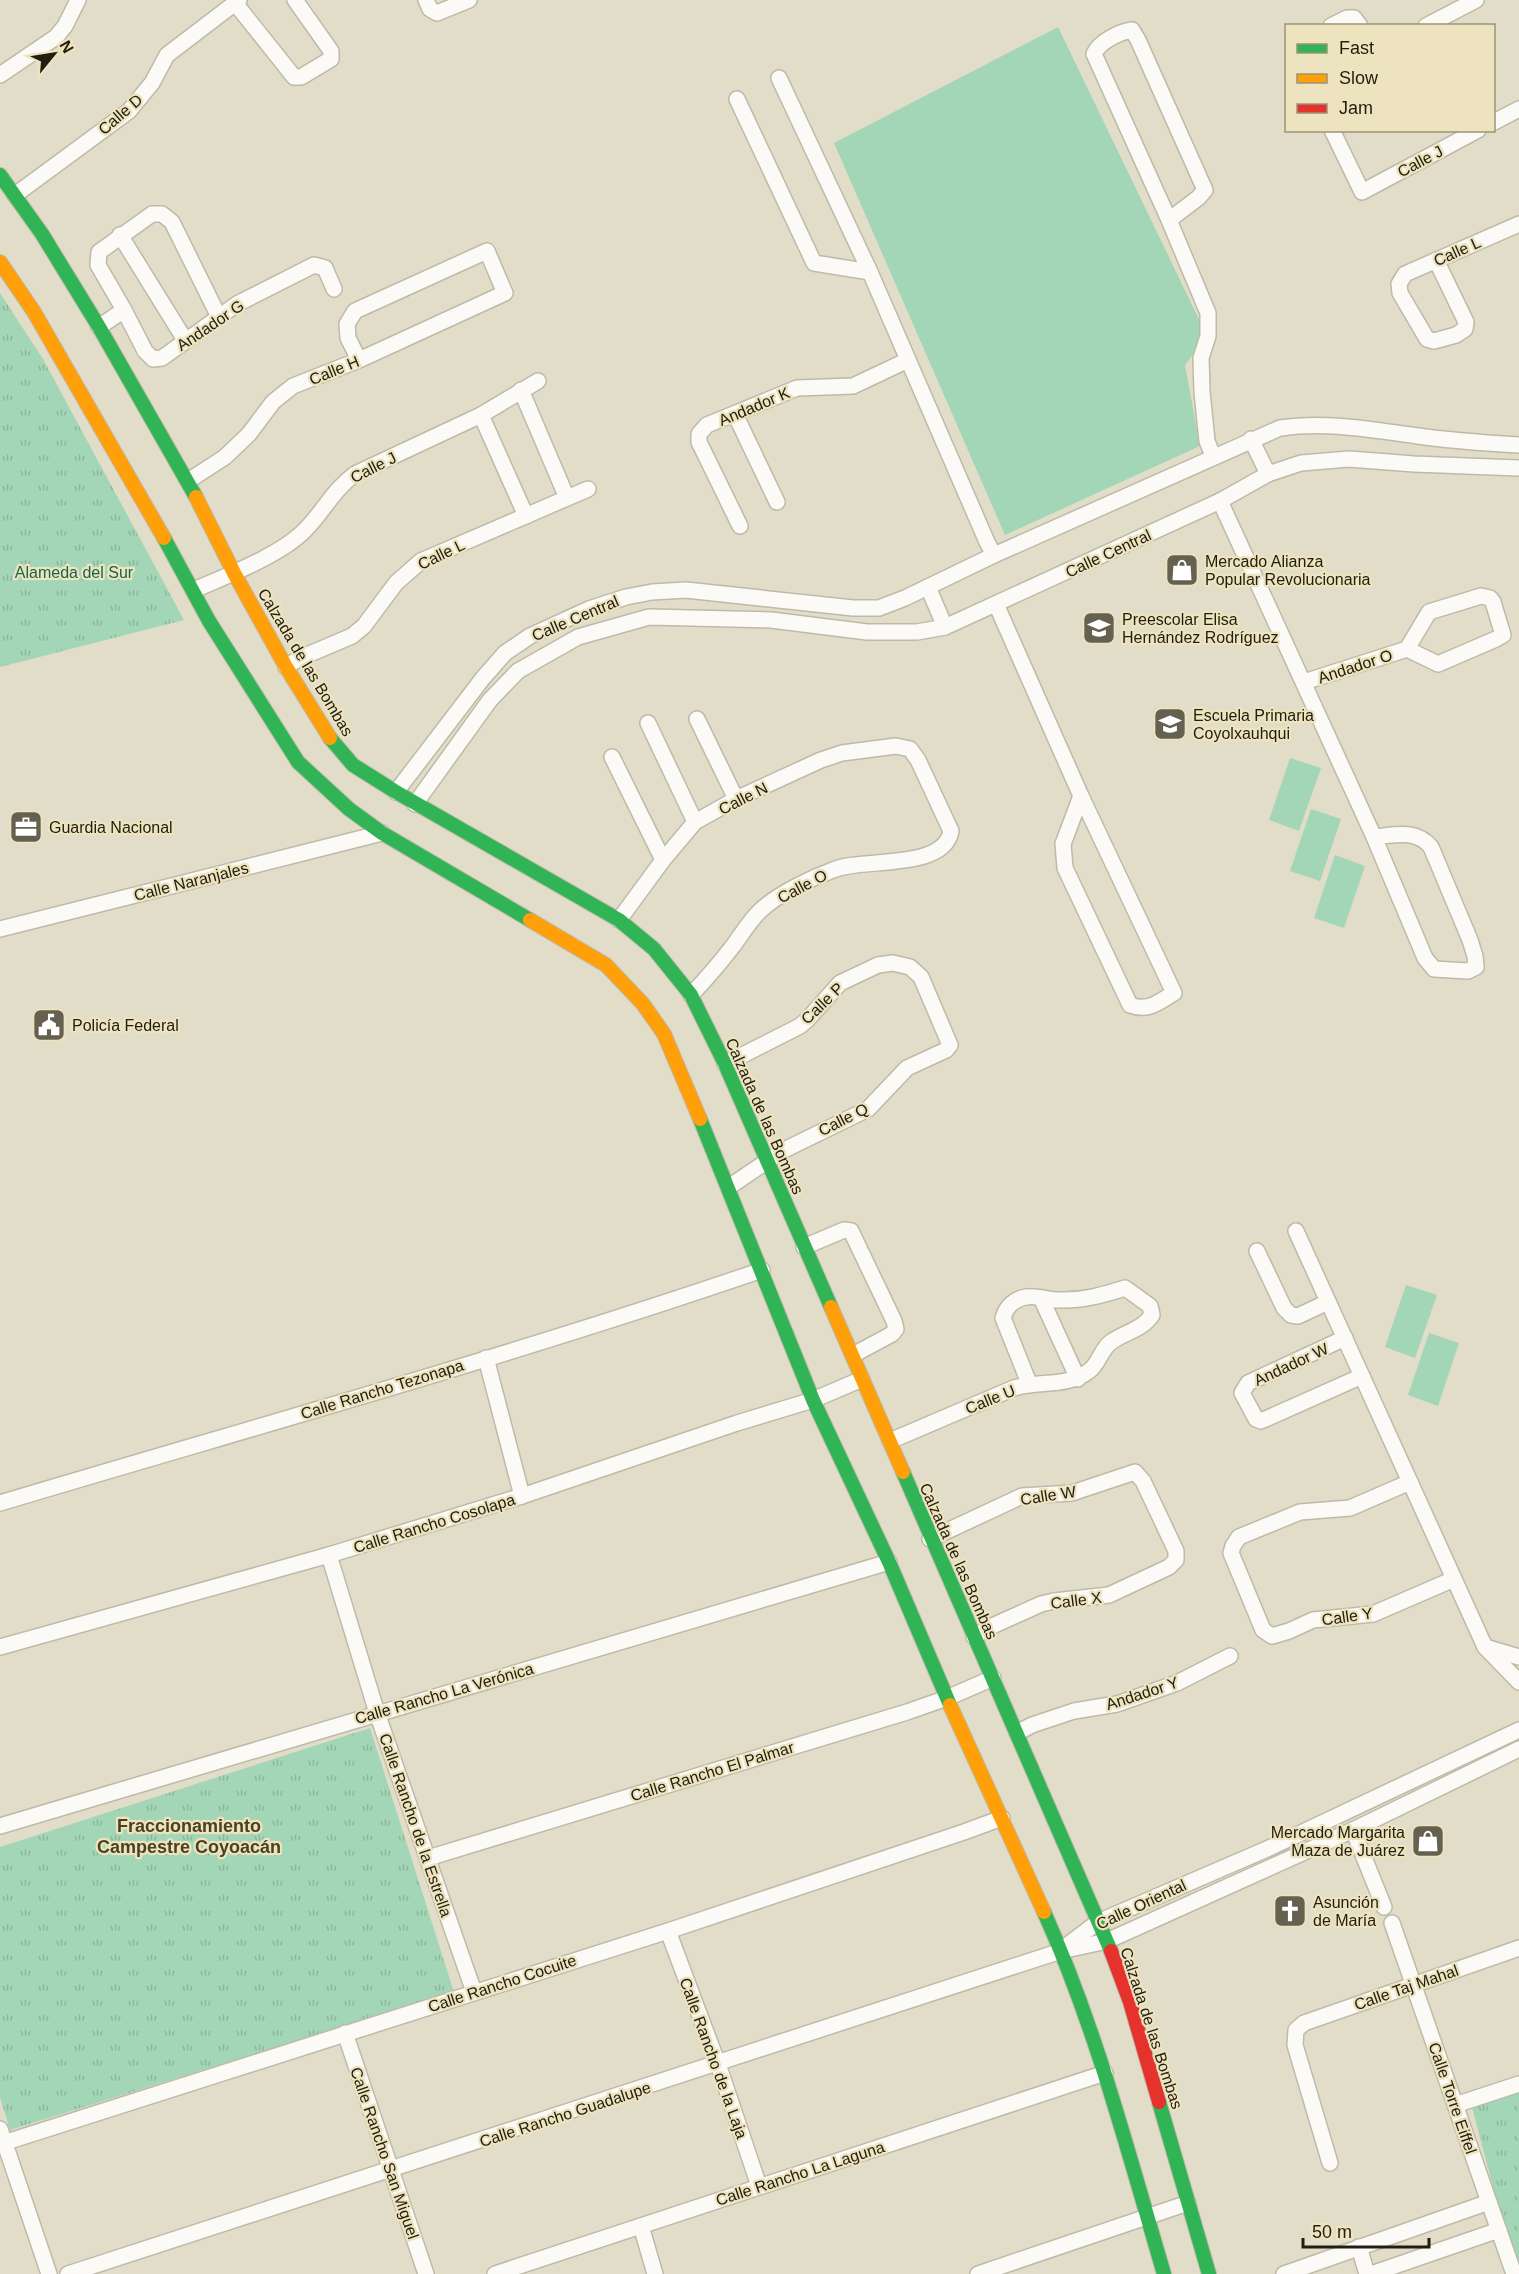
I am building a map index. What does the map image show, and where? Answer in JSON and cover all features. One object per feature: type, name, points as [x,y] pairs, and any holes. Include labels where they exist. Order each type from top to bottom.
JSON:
[{"type":"main road","name":"Calzada de las Bombas","points":[[0,175],[42,234],[99,327],[188,481],[234,573],[286,667],[320,724],[337,747],[353,765],[415,804],[619,920],[654,948],[691,994],[768,1161],[930,1539],[1107,1941],[1130,2001],[1209,2274]]},
{"type":"main road","points":[[0,262],[34,312],[194,590],[209,621],[298,762],[350,809],[382,833],[606,965],[643,1004],[664,1034],[729,1187],[813,1400],[889,1562],[947,1698],[1061,1951],[1105,2073],[1164,2274]]},
{"type":"street","points":[[0,75],[56,37],[65,26],[78,0]]},
{"type":"street","points":[[237,1],[294,77],[301,77],[332,59],[331,51],[295,0]]},
{"type":"street","points":[[426,0],[430,9],[437,13],[469,0]]},
{"type":"street","points":[[1430,24],[1476,0]]},
{"type":"street","name":"Calle D","points":[[15,195],[129,111],[152,83],[166,55],[237,1]]},
{"type":"street","points":[[1335,24],[1347,18],[1354,18],[1358,24]]},
{"type":"street","points":[[1169,220],[1198,198],[1204,190],[1138,40],[1132,30],[1123,31],[1097,48],[1094,54],[1208,313],[1208,336],[1201,358],[1202,392],[1207,441],[1213,456]]},
{"type":"street","points":[[779,78],[870,272],[994,555]]},
{"type":"street","points":[[737,99],[814,263],[870,272]]},
{"type":"street","points":[[1495,121],[1519,109]]},
{"type":"street","name":"Calle J","points":[[1333,132],[1362,192],[1474,132]]},
{"type":"street","points":[[99,327],[124,310],[98,265],[99,252],[152,214],[162,214],[172,222],[219,317]]},
{"type":"street","name":"Calle L","points":[[1436,260],[1467,322],[1465,329],[1456,335],[1434,342],[1427,339],[1400,293],[1399,284],[1405,274],[1436,260],[1519,224]]},
{"type":"street","points":[[120,235],[185,340]]},
{"type":"street","name":"Calle H","points":[[188,481],[225,457],[249,434],[273,402],[293,386],[359,360],[505,293],[487,251],[355,312],[347,324],[348,338],[359,360]]},
{"type":"street","name":"Andador G","points":[[124,310],[145,351],[153,359],[162,358],[237,304],[314,266],[325,268],[334,289]]},
{"type":"street","name":"Andador K","points":[[740,526],[699,442],[699,434],[707,425],[797,388],[853,386],[908,360]]},
{"type":"street","name":"Calle J","points":[[194,590],[234,573],[295,539],[306,530],[344,482],[355,474],[481,415],[538,381]]},
{"type":"street","points":[[521,390],[567,498]]},
{"type":"street","points":[[735,414],[777,502]]},
{"type":"street","points":[[481,415],[526,516]]},
{"type":"street","name":"Calle Central","points":[[396,792],[483,678],[505,653],[530,636],[589,609],[626,597],[652,592],[686,590],[843,607],[879,608],[1213,456],[1280,428],[1307,424],[1335,425],[1451,441],[1519,446]]},
{"type":"street","points":[[1251,439],[1268,474]]},
{"type":"street","name":"Calle Central","points":[[415,804],[490,700],[518,671],[578,637],[649,617],[771,620],[867,632],[917,632],[945,627],[1220,501],[1268,474],[1301,463],[1349,459],[1519,468]]},
{"type":"street","name":"Calle L","points":[[286,667],[300,658],[352,636],[364,626],[396,584],[421,561],[588,489]]},
{"type":"street","points":[[1220,501],[1374,837],[1425,958],[1434,969],[1468,970],[1476,968],[1470,940],[1431,847],[1424,838],[1411,833],[1374,837]]},
{"type":"street","points":[[928,587],[945,627]]},
{"type":"street","name":"Andador O","points":[[1304,682],[1407,649],[1429,612],[1481,596],[1490,598],[1493,602],[1503,635],[1496,639],[1438,664],[1407,649]]},
{"type":"street","points":[[996,604],[1081,796],[1174,993],[1140,1009],[1130,1005],[1065,867],[1063,844],[1081,796]]},
{"type":"street","points":[[697,719],[736,800]]},
{"type":"street","points":[[648,723],[695,822]]},
{"type":"street","name":"Calle N","points":[[619,920],[663,860],[695,822],[821,760],[842,753],[896,746],[910,749],[918,760],[951,831],[949,841]]},
{"type":"street","points":[[612,757],[663,860]]},
{"type":"street","name":"Calle Naranjales","points":[[0,929],[382,833]]},
{"type":"street","name":"Calle O","points":[[691,994],[761,910],[778,897],[834,869],[857,863],[903,861],[941,849],[949,841]]},
{"type":"street","name":"Calle P","points":[[725,1064],[800,1026],[840,983],[878,965],[893,963],[910,967],[921,976],[950,1046]]},
{"type":"street","name":"Calle Q","points":[[729,1187],[813,1135],[868,1109],[907,1068],[950,1046]]},
{"type":"street","points":[[804,1247],[844,1230],[851,1231],[894,1321],[896,1329],[892,1334],[853,1355]]},
{"type":"street","points":[[1296,1231],[1485,1647],[1519,1682]]},
{"type":"street","points":[[1257,1251],[1284,1308],[1292,1315],[1298,1316],[1328,1302]]},
{"type":"street","name":"Calle Rancho Tezonapa","points":[[0,1503],[486,1358],[762,1270]]},
{"type":"street","points":[[1029,1383],[1004,1318],[1005,1310],[1019,1299],[1027,1297],[1041,1298],[1060,1300],[1094,1297],[1125,1288],[1150,1306],[1152,1315],[1146,1324],[1109,1343],[1092,1370],[1078,1379],[1041,1298]]},
{"type":"street","name":"Andador W","points":[[1345,1338],[1248,1383],[1242,1393],[1256,1419],[1261,1421],[1362,1376]]},
{"type":"street","points":[[486,1358],[522,1496]]},
{"type":"street","name":"Calle Rancho Cosolapa","points":[[0,1647],[329,1555],[522,1496],[737,1423],[813,1400],[862,1379]]},
{"type":"street","name":"Calle U","points":[[890,1442],[1029,1383],[1058,1384],[1078,1379]]},
{"type":"street","name":"Calle W","points":[[930,1539],[1022,1496],[1072,1493],[1135,1472],[1143,1481],[1176,1551],[1176,1560]]},
{"type":"street","name":"Calle Y","points":[[1410,1482],[1350,1508],[1300,1512],[1239,1537],[1233,1546],[1232,1553],[1263,1630],[1272,1636],[1313,1620],[1373,1614],[1454,1579]]},
{"type":"street","name":"Calle Rancho de la Estrella","points":[[329,1555],[377,1713],[474,1992]]},
{"type":"street","name":"Calle X","points":[[974,1637],[990,1627],[1041,1604],[1109,1595],[1169,1567],[1176,1560]]},
{"type":"street","name":"Calle Rancho La Verónica","points":[[0,1826],[889,1562]]},
{"type":"street","points":[[1485,1647],[1519,1657]]},
{"type":"street","name":"Andador Y","points":[[1017,1733],[1032,1725],[1074,1711],[1117,1704],[1177,1683],[1230,1656]]},
{"type":"street","name":"Calle Rancho El Palmar","points":[[428,1858],[947,1698],[993,1678]]},
{"type":"street","name":"Calle Oriental","points":[[1061,1951],[1098,1922],[1267,1849],[1519,1730]]},
{"type":"street","name":"Calle Oriental","points":[[1061,1951],[1107,1941],[1353,1830],[1519,1749]]},
{"type":"street","name":"Calle Rancho Cocuite","points":[[2,2138],[668,1931],[1002,1818]]},
{"type":"street","points":[[1353,1830],[1384,1907]]},
{"type":"street","name":"Calle Torre Eiffel","points":[[1392,1923],[1514,2274]]},
{"type":"street","name":"Calle Rancho de la Laja","points":[[668,1931],[718,2064],[759,2186]]},
{"type":"street","name":"Calle Taj Mahal","points":[[1330,2163],[1295,2045],[1296,2030],[1304,2023],[1519,1948]]},
{"type":"street","name":"Calle Rancho Guadalupe","points":[[68,2274],[1061,1951]]},
{"type":"street","name":"Calle Rancho San Miguel","points":[[345,2033],[426,2274]]},
{"type":"street","name":"Calle Rancho La Laguna","points":[[495,2274],[1105,2073]]},
{"type":"street","points":[[1455,2105],[1519,2084]]},
{"type":"street","points":[[2,2138],[49,2274]]},
{"type":"street","points":[[1284,2274],[1489,2202]]},
{"type":"street","points":[[978,2274],[1188,2203]]},
{"type":"street","points":[[640,2226],[656,2274]]},
{"type":"street","points":[[1359,2247],[1369,2274],[1498,2230]]},
{"type":"green space","points":[[1058,27],[1207,336],[1185,365],[1200,446],[1005,535],[834,143]]},
{"type":"green space","name":"Alameda del Sur","points":[[0,293],[43,359],[184,620],[0,667]]},
{"type":"green space","points":[[1290,758],[1321,768],[1299,831],[1269,820]]},
{"type":"green space","points":[[1311,809],[1341,819],[1320,881],[1290,871]]},
{"type":"green space","points":[[1335,855],[1365,866],[1344,928],[1314,918]]},
{"type":"green space","points":[[1406,1285],[1437,1295],[1415,1358],[1385,1347]]},
{"type":"green space","points":[[1429,1333],[1459,1343],[1438,1406],[1408,1395]]},
{"type":"green space","points":[[370,1728],[454,1992],[10,2130],[0,2097],[0,1847]]},
{"type":"green space","points":[[1519,2091],[1519,2266],[1496,2198],[1472,2107]]},
{"type":"traffic: fast","points":[[0,175],[42,234],[99,327],[196,497]]},
{"type":"traffic: fast","points":[[164,538],[209,621],[298,762],[349,809],[382,833],[530,920]]},
{"type":"traffic: fast","points":[[330,738],[353,765],[619,920],[654,949],[691,995],[725,1064],[831,1307]]},
{"type":"traffic: fast","points":[[700,1119],[813,1400],[889,1562],[950,1705]]},
{"type":"traffic: fast","points":[[903,1472],[1111,1951]]},
{"type":"traffic: fast","points":[[1044,1912],[1080,2000],[1095,2045],[1164,2274]]},
{"type":"traffic: fast","points":[[1159,2102],[1209,2274]]},
{"type":"traffic: slow","points":[[0,262],[34,312],[164,538]]},
{"type":"traffic: slow","points":[[196,497],[234,573],[286,667],[330,738]]},
{"type":"traffic: slow","points":[[530,920],[606,965],[643,1004],[664,1034],[700,1119]]},
{"type":"traffic: slow","points":[[831,1307],[903,1472]]},
{"type":"traffic: slow","points":[[950,1705],[1044,1912]]},
{"type":"traffic: jam","points":[[1111,1951],[1130,2002],[1159,2102]]},
{"type":"place","name":"Mercado Alianza Popular Revolucionaria","points":[[1182,570]]},
{"type":"place","name":"Preescolar Elisa Hernández Rodríguez","points":[[1099,628]]},
{"type":"place","name":"Escuela Primaria Coyolxauhqui","points":[[1170,724]]},
{"type":"place","name":"Guardia Nacional","points":[[26,827]]},
{"type":"place","name":"Policía Federal","points":[[49,1025]]},
{"type":"place","name":"Mercado Margarita Maza de Juárez","points":[[1428,1841]]},
{"type":"place","name":"Asunción de María","points":[[1290,1911]]},
{"type":"district","name":"Fraccionamiento Campestre Coyoacán","points":[[189,1836]]}]
